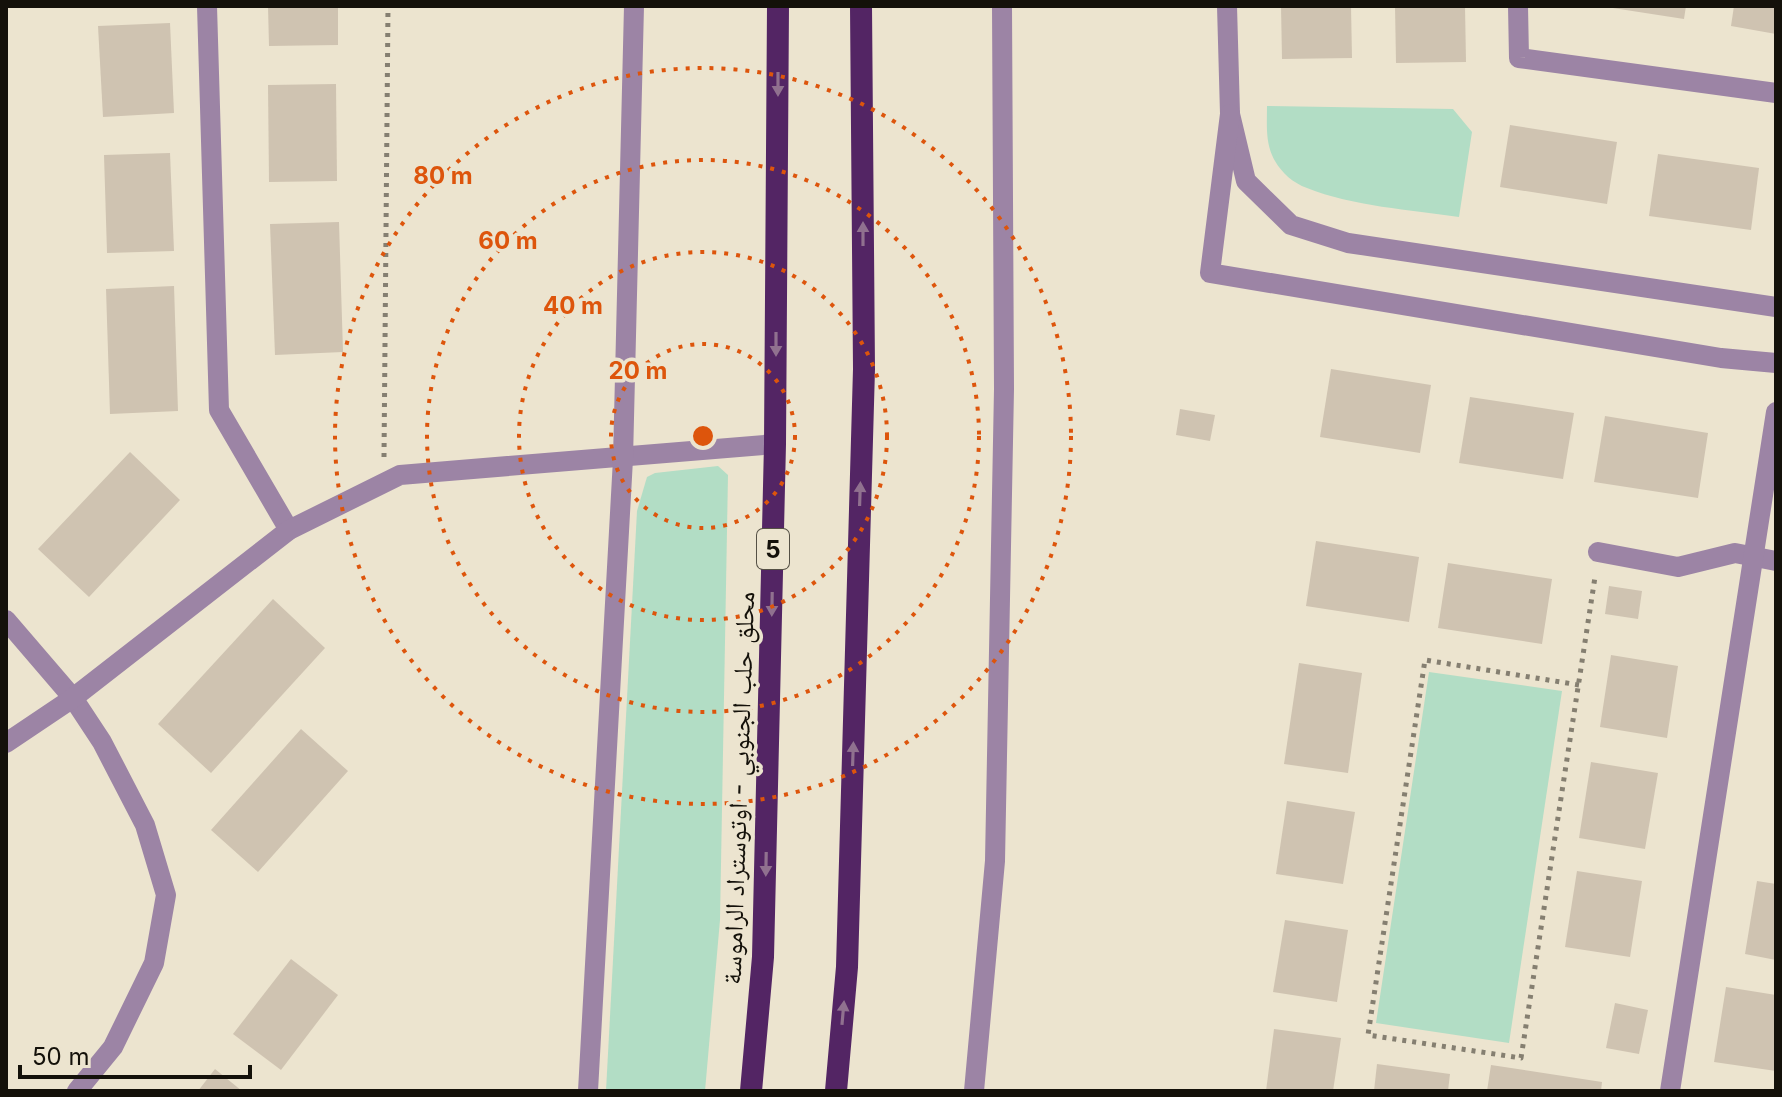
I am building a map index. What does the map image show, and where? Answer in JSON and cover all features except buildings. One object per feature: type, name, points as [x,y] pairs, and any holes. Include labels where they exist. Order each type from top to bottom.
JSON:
[{"type":"highway","name":"محلق حلب الجنوبي - اوتوستراد الراموسة","points":[[751,1091],[763,957],[775,444],[778,6]]},
{"type":"highway","points":[[836,1091],[847,967],[864,369],[861,6]]},
{"type":"street","points":[[207,6],[219,410],[289,530]]},
{"type":"street","points":[[588,1091],[623,459],[634,6]]},
{"type":"street","points":[[974,1091],[995,861],[1004,389],[1002,6]]},
{"type":"street","points":[[1227,6],[1230,114],[1210,273],[1721,358],[1776,363]]},
{"type":"street","points":[[1518,6],[1519,58],[1776,93]]},
{"type":"street","points":[[1230,114],[1246,181],[1291,225],[1348,243],[1776,307]]},
{"type":"street","points":[[1670,1091],[1776,412]]},
{"type":"street","points":[[6,743],[73,698],[289,530],[400,475],[623,459],[775,444]]},
{"type":"street","points":[[1598,552],[1678,567],[1735,553],[1776,561]]},
{"type":"street","points":[[6,620],[73,698],[102,742],[145,825],[166,895],[154,963],[113,1047],[77,1091]]},
{"type":"path","points":[[383,483],[388,6]]},
{"type":"path","points":[[1579,685],[1425,660],[1368,1035],[1521,1058],[1579,685],[1598,552]]},
{"type":"green space","points":[[1267,106],[1453,109],[1472,132],[1459,217],[1362,203],[1324,194],[1297,183],[1281,170],[1272,155],[1267,134]]},
{"type":"green space","points":[[718,466],[728,475],[720,920],[705,1091],[606,1091],[637,511],[647,477],[655,473]]},
{"type":"green space","points":[[1429,672],[1562,691],[1509,1043],[1376,1023]]}]
